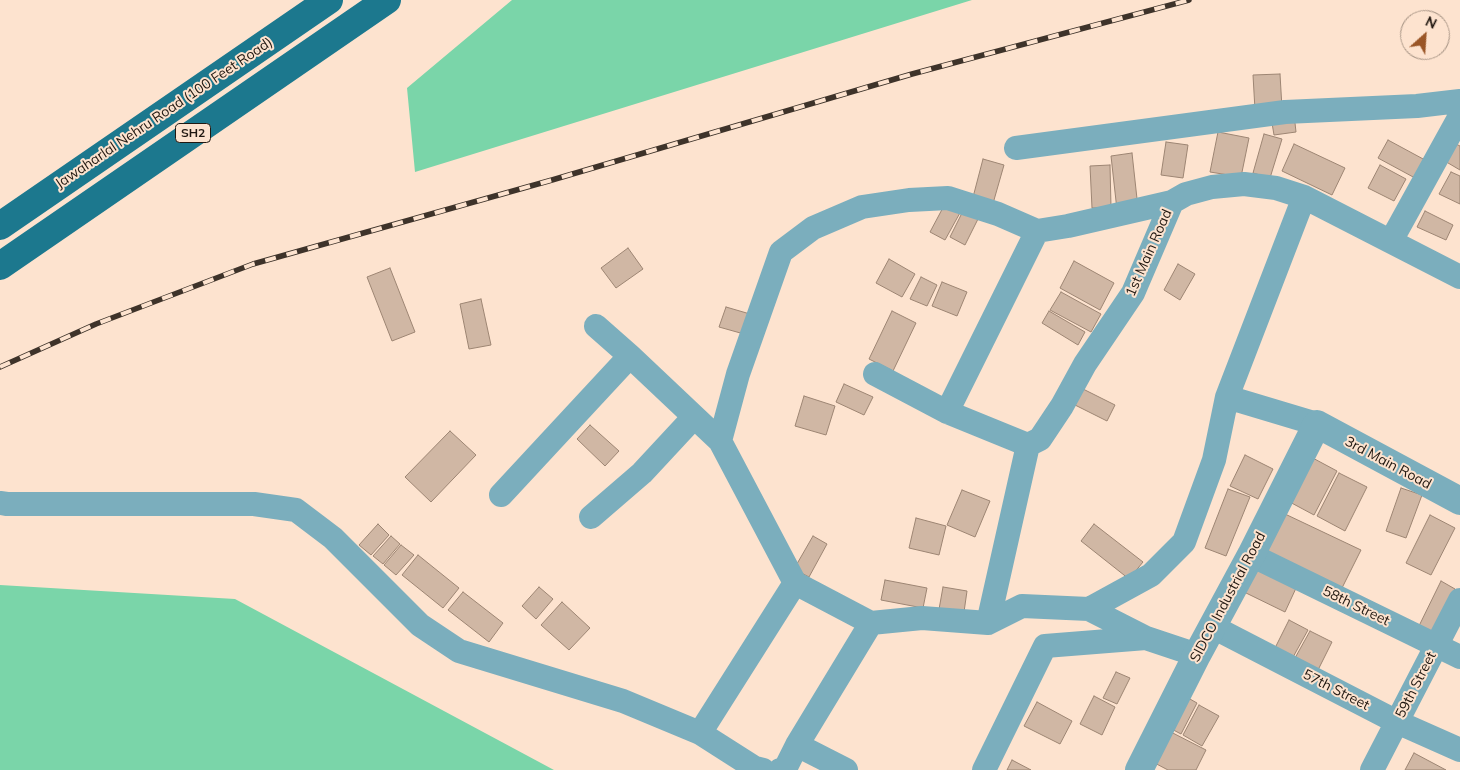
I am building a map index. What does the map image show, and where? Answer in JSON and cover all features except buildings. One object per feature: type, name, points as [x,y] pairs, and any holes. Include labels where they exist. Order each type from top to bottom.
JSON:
[{"type":"main road","name":"Jawaharlal Nehru Road (100 Feet Road)","points":[[0,226],[329,0]]},
{"type":"main road","name":"SH2","points":[[0,266],[387,0]]},
{"type":"street","points":[[1016,148],[1285,112],[1417,106],[1460,101]]},
{"type":"street","points":[[1391,241],[1460,116]]},
{"type":"street","name":"1st Main Road","points":[[1028,445],[1040,439],[1062,406],[1085,364],[1133,293],[1172,202],[1186,194],[1212,187],[1244,184],[1276,188],[1304,197],[1460,277]]},
{"type":"street","points":[[1089,610],[1151,576],[1184,542],[1214,460],[1227,398],[1304,197]]},
{"type":"street","points":[[720,441],[738,374],[781,252],[813,228],[862,207],[909,200],[948,198],[998,214],[1038,230],[1068,226],[1172,202]]},
{"type":"street","points":[[948,412],[1038,230]]},
{"type":"street","points":[[596,326],[720,441],[795,583],[871,623],[922,618],[988,623],[1022,606],[1089,610],[1146,638],[1197,656]]},
{"type":"street","points":[[501,495],[630,356]]},
{"type":"street","points":[[875,374],[948,412],[1028,445],[988,623]]},
{"type":"street","points":[[1227,398],[1317,424]]},
{"type":"street","points":[[591,517],[642,473],[694,417]]},
{"type":"street","name":"3rd Main Road","points":[[1317,424],[1460,501]]},
{"type":"street","name":"SIDCO Industrial Road","points":[[1144,768],[1197,656],[1251,555],[1317,424]]},
{"type":"street","points":[[0,502],[7,504],[254,504],[296,510],[334,538],[420,626],[460,651],[623,701],[700,733],[755,768],[763,770]]},
{"type":"street","name":"58th Street","points":[[1251,555],[1460,657]]},
{"type":"street","points":[[700,733],[795,583]]},
{"type":"street","name":"59th Street","points":[[1372,770],[1460,600]]},
{"type":"street","points":[[780,770],[785,769],[797,745],[871,623]]},
{"type":"street","name":"57th Street","points":[[1213,627],[1397,722],[1460,750]]},
{"type":"street","points":[[984,770],[1045,646],[1146,638]]},
{"type":"street","points":[[797,745],[846,770]]},
{"type":"green space","points":[[512,0],[972,0],[415,172],[407,88]]},
{"type":"green space","points":[[0,585],[235,599],[554,770],[0,770]]},
{"type":"railway","points":[[0,367],[96,324],[253,264],[552,180],[912,74],[1189,0]]}]
